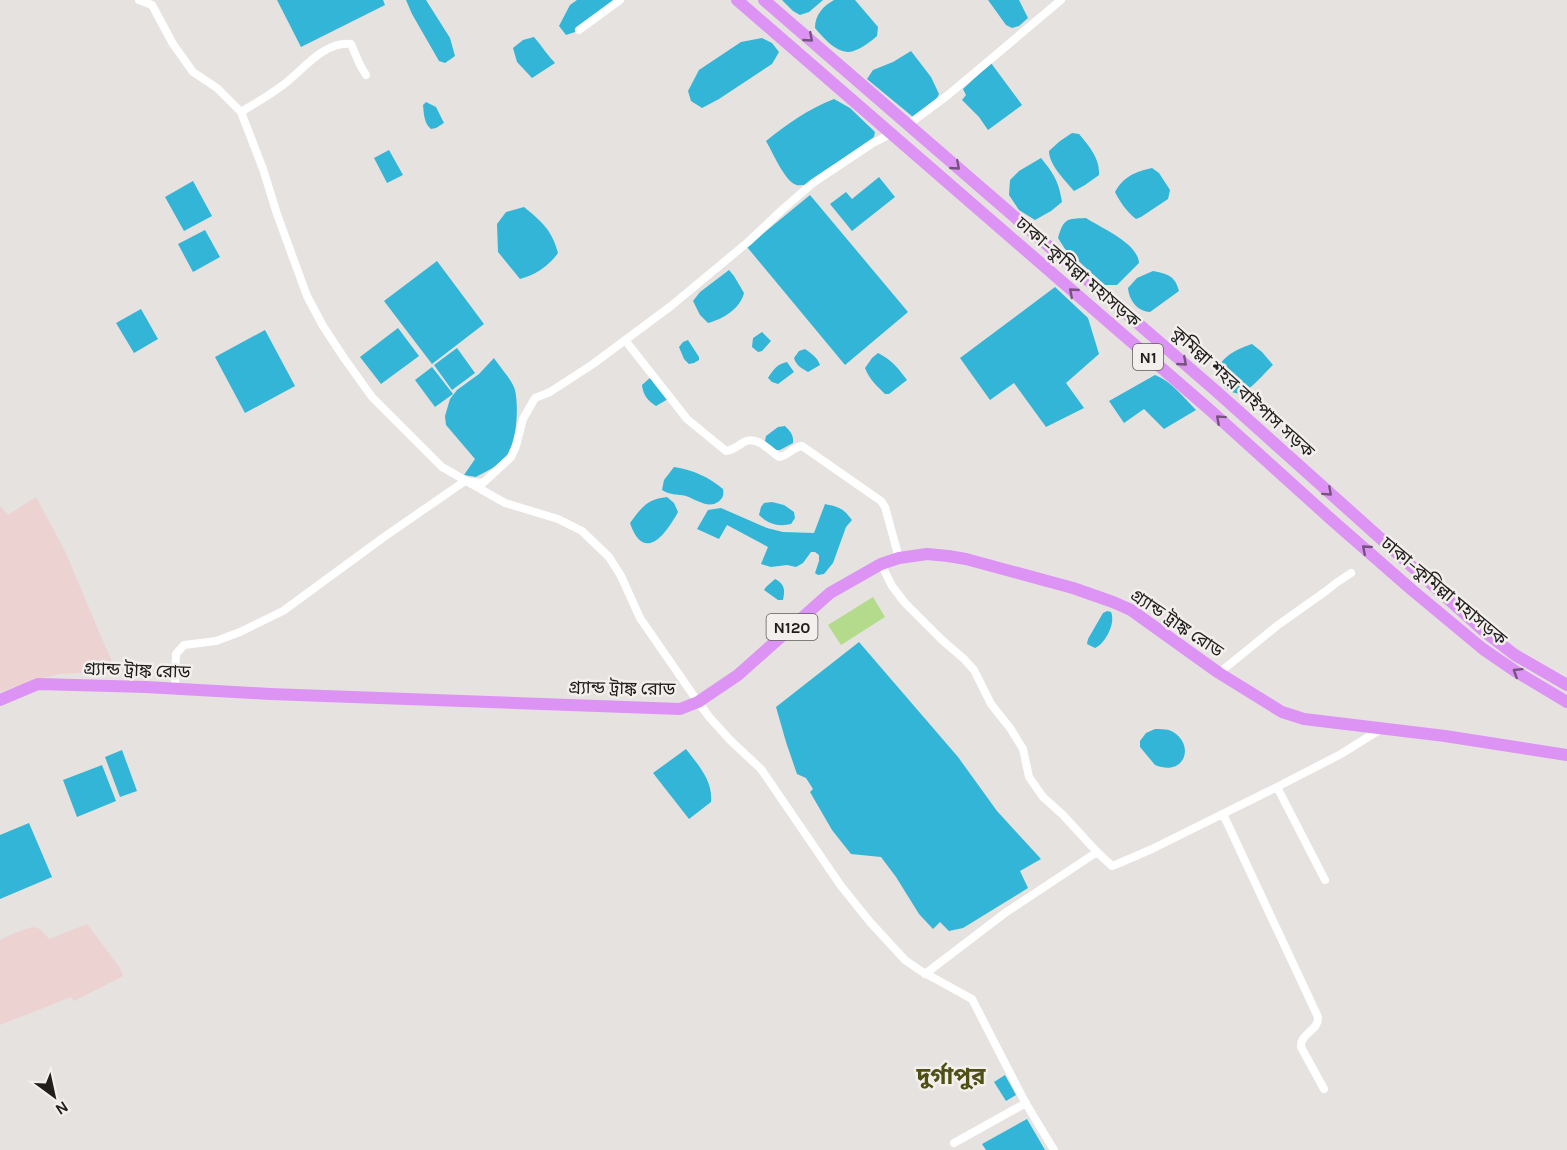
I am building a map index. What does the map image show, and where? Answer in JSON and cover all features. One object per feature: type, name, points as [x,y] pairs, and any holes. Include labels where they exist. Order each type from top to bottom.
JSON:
[{"type":"highway","name":"ঢাকা–কুমিল্লা মহাসড়ক","points":[[737,0],[1210,410],[1412,590],[1483,649],[1567,702]]},
{"type":"highway","name":"কুমিল্লা শহর বাইপাস সড়ক","points":[[764,0],[1216,391],[1485,632],[1515,655],[1567,685]]},
{"type":"highway","name":"গ্র্যান্ড ট্রাঙ্ক রোড","points":[[0,700],[38,684],[680,709],[698,702],[738,675],[830,593],[880,564],[899,558],[927,554],[966,559],[1073,588],[1131,610],[1219,673],[1282,712],[1314,721],[1444,736],[1567,755]]},
{"type":"highway","name":"গ্র্যান্ড ট্রাঙ্ক রোড","points":[[1551,753],[1567,749]]},
{"type":"street","points":[[139,0],[152,5],[173,44],[194,72],[217,88],[241,112],[307,296],[323,326],[372,397],[442,467],[505,503],[558,519],[582,531],[609,557],[621,576],[640,618],[698,702],[724,733],[761,769],[841,886],[870,922],[905,960],[925,974],[972,999],[1026,1103],[1054,1150]]},
{"type":"street","points":[[579,30],[620,0]]},
{"type":"street","points":[[909,124],[948,95],[1061,0]]},
{"type":"street","points":[[241,112],[278,89],[314,57],[330,48],[351,44],[366,75]]},
{"type":"street","points":[[175,688],[176,654],[183,645],[216,641],[284,611],[465,481],[483,483],[511,457],[523,419],[535,398],[550,392],[625,340],[701,282],[813,183],[873,143],[891,134]]},
{"type":"street","points":[[625,340],[687,419],[726,451],[731,451],[749,439],[779,457],[802,446],[881,501],[885,507],[899,558]]},
{"type":"street","points":[[880,564],[905,603],[974,670],[991,704],[1023,749],[1029,777],[1043,797],[1063,815],[1108,865],[1115,865],[1152,849],[1223,814],[1341,754],[1382,729]]},
{"type":"street","points":[[1219,673],[1278,625],[1351,573]]},
{"type":"street","points":[[1277,787],[1325,880]]},
{"type":"street","points":[[1223,814],[1317,1017],[1318,1022],[1300,1042],[1324,1089]]},
{"type":"street","points":[[925,974],[1005,913],[1097,852]]},
{"type":"street","points":[[954,1143],[1026,1103]]},
{"type":"shaded area","points":[[36,497],[65,551],[118,674],[94,672],[60,674],[0,692],[0,506],[8,515]]},
{"type":"shaded area","points":[[87,924],[120,968],[123,976],[74,1001],[71,997],[0,1025],[0,940],[32,927],[40,929],[49,939]]},
{"type":"green space","points":[[873,597],[885,617],[841,645],[828,625]]},
{"type":"water","points":[[277,0],[383,0],[385,5],[301,47]]},
{"type":"water","points":[[406,0],[426,0],[450,38],[455,56],[445,63],[439,61]]},
{"type":"water","points":[[577,0],[616,0],[575,32],[566,35],[559,26],[570,5]]},
{"type":"water","points":[[782,0],[823,0],[809,12],[800,15]]},
{"type":"water","points":[[834,0],[855,0],[878,27],[877,36],[862,47],[850,52],[839,49],[828,42],[815,28],[815,23],[820,11]]},
{"type":"water","points":[[988,0],[1019,0],[1028,18],[1019,26],[1012,28],[1006,25]]},
{"type":"water","points":[[534,37],[555,63],[532,78],[517,62],[513,48],[523,40]]},
{"type":"water","points":[[762,38],[772,43],[779,52],[772,64],[702,108],[691,101],[688,91],[699,70],[741,42]]},
{"type":"water","points":[[911,51],[931,77],[939,94],[913,117],[867,79],[873,70]]},
{"type":"water","points":[[991,63],[1022,105],[988,130],[962,100],[966,95],[963,89]]},
{"type":"water","points":[[834,99],[850,108],[875,132],[874,137],[804,185],[794,184],[782,170],[766,141],[798,117]]},
{"type":"water","points":[[426,102],[436,107],[444,123],[436,128],[431,129],[426,121],[423,105]]},
{"type":"water","points":[[1072,133],[1079,134],[1094,153],[1099,169],[1099,175],[1074,191],[1055,167],[1049,151]]},
{"type":"water","points":[[389,150],[403,175],[387,183],[374,158]]},
{"type":"water","points":[[1041,158],[1055,178],[1062,202],[1035,220],[1019,210],[1009,195],[1010,180],[1019,171]]},
{"type":"water","points":[[1152,168],[1159,173],[1170,190],[1168,199],[1136,219],[1129,213],[1115,192],[1130,176]]},
{"type":"water","points":[[879,177],[895,197],[852,231],[830,204],[846,192],[852,199]]},
{"type":"water","points":[[193,181],[212,216],[184,231],[165,197]]},
{"type":"water","points":[[810,195],[908,312],[845,365],[747,247]]},
{"type":"water","points":[[524,207],[546,227],[558,253],[541,269],[520,279],[498,252],[497,224],[506,212]]},
{"type":"water","points":[[1086,218],[1126,243],[1137,256],[1139,263],[1117,285],[1105,285],[1065,249],[1058,238],[1064,223]]},
{"type":"water","points":[[205,230],[220,257],[193,272],[178,244]]},
{"type":"water","points":[[437,261],[484,324],[432,364],[384,301]]},
{"type":"water","points":[[729,270],[744,293],[742,299],[730,312],[708,323],[700,315],[693,301],[700,292]]},
{"type":"water","points":[[1153,271],[1170,276],[1179,291],[1150,312],[1141,310],[1134,304],[1128,288],[1137,278]]},
{"type":"water","points":[[1055,287],[1088,318],[1099,354],[1066,383],[1084,408],[1046,427],[1014,383],[990,400],[960,358]]},
{"type":"water","points":[[141,309],[158,339],[134,353],[116,323]]},
{"type":"water","points":[[398,328],[419,356],[381,384],[360,357]]},
{"type":"water","points":[[265,330],[295,386],[245,413],[215,357]]},
{"type":"water","points":[[762,332],[771,341],[762,351],[758,352],[752,347],[753,338]]},
{"type":"water","points":[[688,340],[699,357],[699,360],[689,364],[679,347]]},
{"type":"water","points":[[1252,344],[1273,365],[1245,391],[1232,392],[1219,378],[1220,364],[1237,350]]},
{"type":"water","points":[[457,348],[475,373],[452,390],[434,365]]},
{"type":"water","points":[[805,349],[816,358],[820,365],[808,372],[796,363],[794,358],[799,351]]},
{"type":"water","points":[[878,353],[887,358],[907,380],[889,394],[885,394],[876,385],[865,368]]},
{"type":"water","points":[[494,358],[515,390],[517,416],[512,445],[504,459],[498,464],[476,477],[464,475],[475,459],[446,425],[445,416],[450,399],[457,390],[479,374]]},
{"type":"water","points":[[787,362],[794,372],[778,384],[772,382],[768,378],[772,372]]},
{"type":"water","points":[[432,367],[453,394],[435,407],[415,380]]},
{"type":"water","points":[[1155,375],[1172,386],[1196,410],[1164,429],[1144,409],[1124,423],[1109,401]]},
{"type":"water","points":[[651,377],[668,399],[656,406],[646,397],[642,385]]},
{"type":"water","points":[[785,426],[792,435],[793,443],[780,450],[775,450],[765,441],[766,436],[778,427]]},
{"type":"water","points":[[674,467],[694,472],[712,481],[723,489],[722,498],[714,504],[706,504],[662,490],[664,480]]},
{"type":"water","points":[[667,497],[674,503],[678,512],[667,529],[655,541],[642,542],[630,523],[645,505]]},
{"type":"water","points":[[764,503],[784,505],[794,512],[795,518],[791,524],[774,524],[759,515]]},
{"type":"water","points":[[825,504],[840,509],[852,520],[846,527],[833,563],[824,574],[815,573],[819,555],[815,552],[811,552],[803,563],[796,567],[787,565],[771,567],[761,564],[768,547],[727,525],[719,539],[697,529],[708,510],[721,508],[767,528],[783,532],[814,533]]},
{"type":"water","points":[[775,579],[781,583],[783,588],[783,600],[778,600],[764,590]]},
{"type":"water","points":[[1111,612],[1111,627],[1109,633],[1095,648],[1087,644],[1088,639],[1103,613]]},
{"type":"water","points":[[859,642],[958,757],[997,811],[1041,859],[1020,871],[1028,888],[963,928],[949,931],[940,922],[933,929],[919,914],[881,857],[851,854],[832,830],[810,792],[813,789],[806,778],[797,774],[776,707]]},
{"type":"water","points":[[1155,729],[1169,730],[1183,742],[1185,749],[1181,763],[1166,768],[1155,765],[1140,747],[1140,741],[1146,733]]},
{"type":"water","points":[[686,749],[704,773],[711,794],[711,802],[689,819],[653,773]]},
{"type":"water","points":[[122,750],[137,791],[120,797],[105,757]]},
{"type":"water","points":[[102,765],[116,801],[77,817],[63,780]]},
{"type":"water","points":[[29,823],[52,877],[0,899],[0,835]]},
{"type":"water","points":[[1005,1075],[1016,1095],[1006,1101],[994,1082]]},
{"type":"water","points":[[1027,1119],[1045,1150],[986,1150],[982,1144]]},
{"type":"district","name":"দুর্গাপুর","points":[[951,1076]]}]
